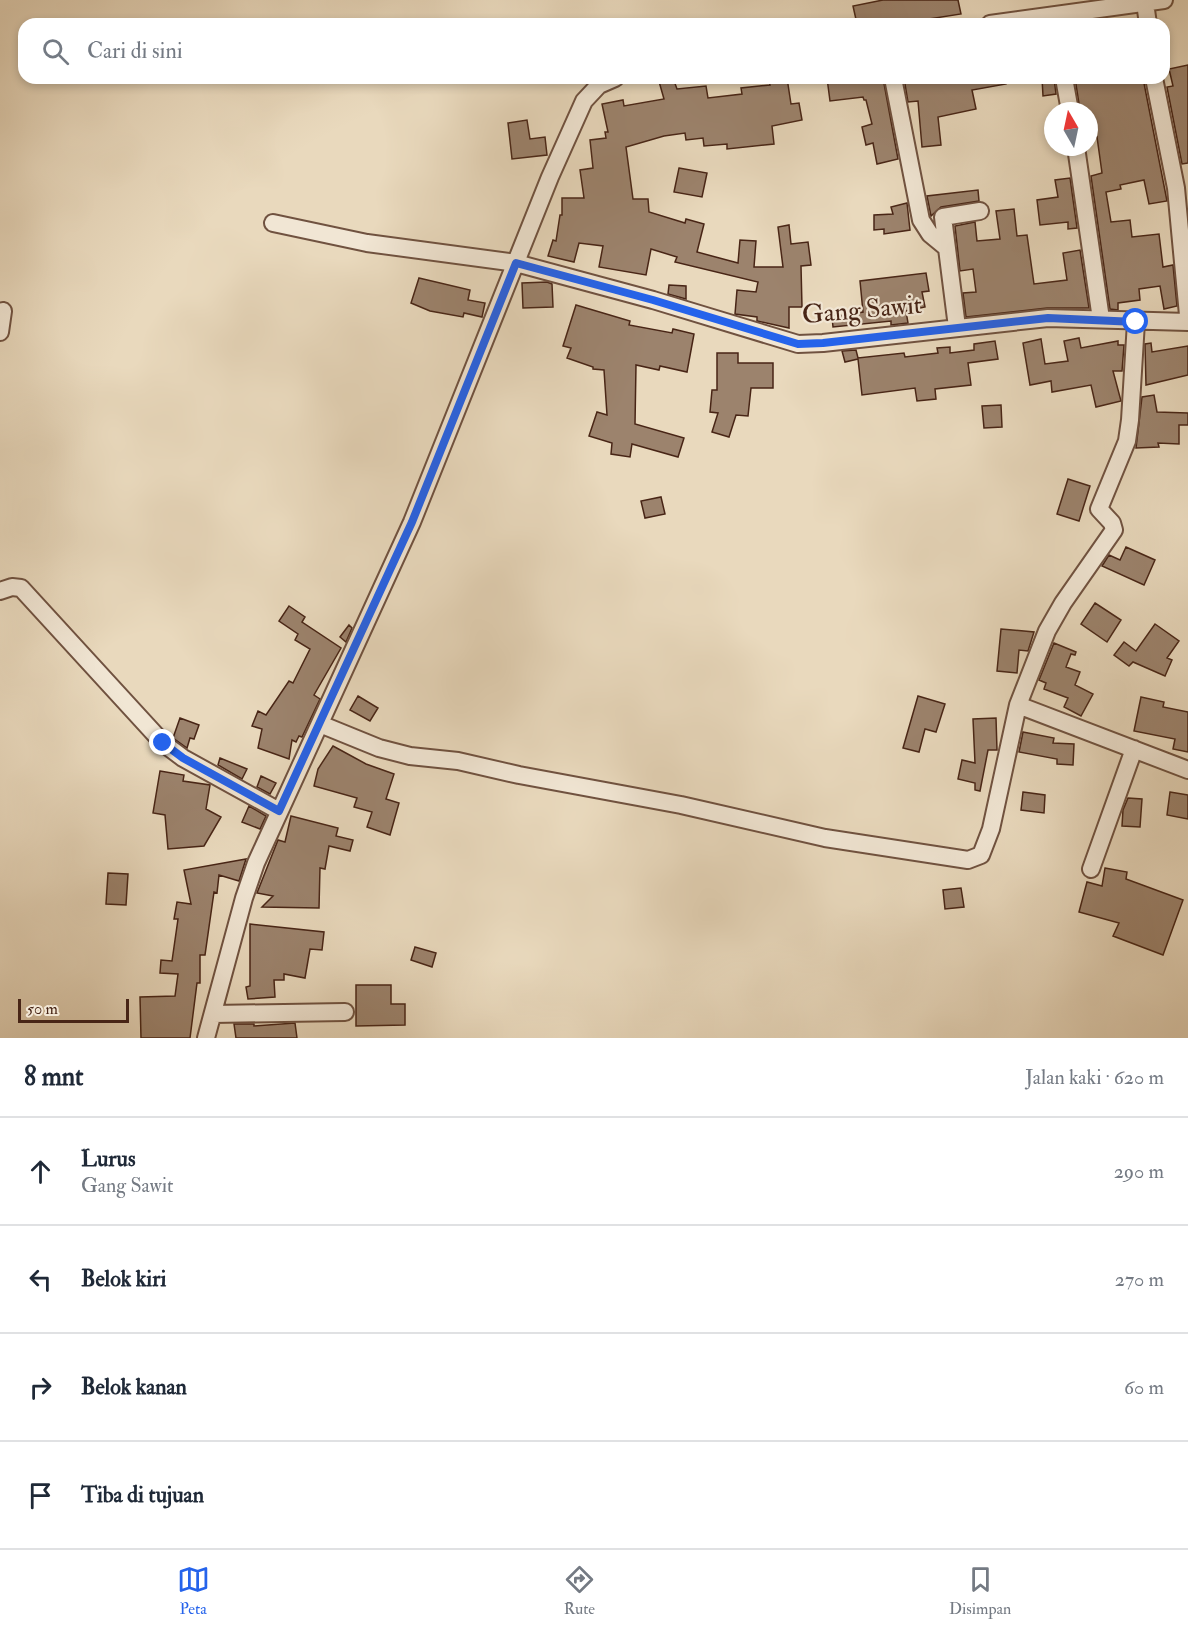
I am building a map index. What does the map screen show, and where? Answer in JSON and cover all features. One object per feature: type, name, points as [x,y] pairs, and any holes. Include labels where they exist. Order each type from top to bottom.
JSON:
[{"type":"street","points":[[1065,18],[1164,0]]},
{"type":"street","points":[[1145,3],[1147,18]]},
{"type":"street","points":[[206,1038],[243,898],[279,811],[412,522],[584,101],[601,84]]},
{"type":"street","points":[[894,84],[921,220],[930,234],[947,248]]},
{"type":"street","points":[[1065,84],[1068,102]]},
{"type":"street","points":[[1155,84],[1176,188],[1188,315]]},
{"type":"street","points":[[1077,156],[1101,319]]},
{"type":"street","points":[[957,327],[943,217],[980,211]]},
{"type":"street","name":"Gang Sawit","points":[[273,223],[367,243],[516,263],[653,300],[798,344],[1048,318],[1188,322]]},
{"type":"street","points":[[0,332],[3,311]]},
{"type":"street","points":[[320,724],[379,748],[410,756],[458,761],[519,775],[681,805],[825,838],[968,860],[981,855],[991,829],[1001,772],[1018,705],[1055,616],[1114,530],[1112,524],[1099,509],[1127,441],[1131,420],[1136,322]]},
{"type":"street","points":[[0,591],[12,587],[21,588],[163,743],[183,758],[279,811]]},
{"type":"street","points":[[1018,705],[1188,770]]},
{"type":"street","points":[[1091,869],[1134,749]]},
{"type":"street","points":[[213,1014],[345,1012]]},
{"type":"building","points":[[883,0],[958,0],[961,14],[935,18],[856,18],[853,6]]},
{"type":"building","points":[[1188,65],[1188,163],[1182,164],[1167,87],[1173,86],[1170,69]]},
{"type":"building","points":[[660,84],[675,84],[677,89],[706,86],[708,98],[742,94],[741,88],[788,84],[791,104],[799,103],[802,120],[772,126],[774,144],[727,149],[727,144],[704,146],[703,138],[686,140],[685,133],[664,136],[626,147],[633,199],[648,199],[649,212],[685,223],[686,219],[704,224],[697,252],[738,263],[740,240],[756,241],[754,267],[783,267],[778,227],[789,225],[791,244],[808,242],[811,265],[801,266],[802,307],[789,307],[789,328],[757,321],[757,317],[735,314],[737,290],[756,292],[758,282],[675,262],[677,257],[651,249],[646,275],[599,267],[603,246],[579,243],[574,262],[548,256],[553,240],[556,241],[560,215],[562,215],[562,198],[584,198],[580,170],[593,168],[590,140],[606,138],[605,132],[608,132],[602,104],[623,100],[624,106],[664,99]]},
{"type":"building","points":[[828,84],[884,84],[898,159],[877,164],[873,143],[866,145],[862,127],[872,124],[866,100],[863,97],[830,101]]},
{"type":"building","points":[[905,84],[1006,84],[972,90],[976,109],[938,117],[941,145],[922,147],[918,101],[908,102]]},
{"type":"building","points":[[1042,84],[1055,84],[1056,94],[1043,96]]},
{"type":"building","points":[[1076,84],[1144,84],[1167,201],[1149,204],[1144,180],[1120,185],[1121,189],[1106,192],[1111,222],[1130,220],[1132,237],[1159,234],[1163,267],[1173,265],[1177,306],[1164,309],[1160,286],[1139,289],[1140,300],[1118,303],[1118,310],[1110,309],[1091,176],[1102,173],[1098,144],[1098,102],[1079,102]]},
{"type":"building","points":[[527,120],[530,139],[545,137],[547,155],[512,159],[508,123]]},
{"type":"building","points":[[679,168],[707,173],[702,197],[674,192]]},
{"type":"building","points":[[1070,178],[1077,228],[1068,229],[1068,222],[1040,225],[1037,200],[1058,197],[1055,180]]},
{"type":"building","points":[[978,190],[979,201],[941,207],[931,216],[927,196]]},
{"type":"building","points":[[907,203],[910,230],[884,234],[884,229],[874,230],[874,215],[893,214],[891,207]]},
{"type":"building","points":[[1014,209],[1017,236],[1027,235],[1034,284],[1067,280],[1063,253],[1080,250],[1089,308],[1047,308],[966,317],[963,293],[976,292],[973,269],[960,271],[955,226],[975,222],[977,241],[1000,239],[996,211]]},
{"type":"building","points":[[926,273],[929,291],[922,292],[925,307],[906,311],[908,323],[891,325],[891,321],[833,327],[832,317],[863,312],[860,281]]},
{"type":"building","points":[[419,278],[470,290],[468,300],[485,303],[482,317],[464,313],[463,317],[430,311],[411,303]]},
{"type":"building","points":[[547,282],[552,284],[553,307],[523,308],[522,283]]},
{"type":"building","points":[[669,285],[686,286],[686,299],[668,294]]},
{"type":"building","points":[[576,305],[630,321],[629,325],[672,333],[673,329],[694,334],[687,372],[660,366],[659,370],[636,365],[635,424],[684,438],[678,457],[632,444],[630,457],[611,454],[612,443],[589,436],[597,412],[607,415],[604,370],[593,369],[593,367],[567,358],[571,348],[563,346]]},
{"type":"building","points":[[1079,338],[1081,348],[1118,341],[1118,345],[1124,345],[1122,371],[1113,371],[1121,401],[1096,407],[1091,385],[1052,392],[1051,381],[1030,385],[1023,343],[1041,339],[1045,364],[1068,361],[1064,341]]},
{"type":"building","points":[[995,341],[998,359],[968,363],[971,385],[935,389],[936,399],[917,401],[915,388],[862,395],[858,359],[845,362],[842,351],[856,350],[858,358],[904,353],[905,357],[938,353],[937,348],[950,347],[950,353],[974,350],[974,344]]},
{"type":"building","points":[[1151,343],[1152,352],[1188,346],[1188,375],[1146,385],[1145,344]]},
{"type":"building","points":[[717,353],[738,353],[738,363],[773,363],[773,388],[751,388],[748,416],[736,415],[729,437],[712,432],[718,413],[710,412],[712,390],[717,390]]},
{"type":"building","points":[[1154,395],[1157,412],[1188,413],[1188,425],[1179,425],[1179,444],[1158,443],[1159,447],[1136,448],[1142,397]]},
{"type":"building","points":[[1001,405],[1002,427],[984,428],[982,406]]},
{"type":"building","points":[[1068,479],[1090,486],[1079,521],[1057,514]]},
{"type":"building","points":[[661,497],[665,514],[645,518],[641,501]]},
{"type":"building","points":[[1126,547],[1155,560],[1144,585],[1102,566],[1109,555],[1120,560]]},
{"type":"building","points":[[1095,603],[1121,620],[1107,642],[1081,624]]},
{"type":"building","points":[[289,606],[305,617],[302,622],[341,648],[314,695],[320,699],[302,737],[299,736],[296,742],[292,740],[289,759],[258,748],[262,729],[252,726],[258,711],[266,715],[289,681],[293,683],[310,649],[295,640],[298,634],[279,621]]},
{"type":"building","points":[[1155,624],[1179,641],[1167,658],[1172,660],[1165,676],[1133,662],[1129,666],[1114,655],[1124,642],[1136,651]]},
{"type":"building","points":[[349,625],[352,628],[346,642],[340,637]]},
{"type":"building","points":[[1001,629],[1034,632],[1028,651],[1019,650],[1017,673],[997,671]]},
{"type":"building","points":[[1054,643],[1076,652],[1075,655],[1071,654],[1066,667],[1080,672],[1075,685],[1093,694],[1081,716],[1064,707],[1068,698],[1044,689],[1046,683],[1039,680]]},
{"type":"building","points":[[358,696],[378,708],[370,721],[350,710]]},
{"type":"building","points":[[918,696],[945,704],[936,732],[925,729],[919,752],[903,748]]},
{"type":"building","points":[[1141,697],[1164,702],[1163,707],[1188,712],[1188,752],[1173,749],[1175,739],[1134,731]]},
{"type":"building","points":[[180,718],[199,725],[194,739],[190,738],[187,748],[173,738]]},
{"type":"building","points":[[996,718],[997,750],[988,750],[980,791],[975,790],[975,783],[958,779],[962,760],[975,763],[973,719]]},
{"type":"building","points":[[1023,732],[1054,738],[1053,743],[1074,744],[1073,765],[1057,764],[1057,759],[1019,752]]},
{"type":"building","points":[[333,746],[366,764],[394,774],[386,799],[399,803],[390,835],[367,827],[372,812],[354,807],[357,798],[314,786],[318,769]]},
{"type":"building","points":[[220,758],[247,769],[242,779],[218,765]]},
{"type":"building","points":[[160,771],[184,775],[183,781],[210,785],[206,809],[221,817],[204,846],[168,849],[165,815],[153,813]]},
{"type":"building","points":[[261,776],[276,783],[270,794],[257,787]]},
{"type":"building","points":[[1023,792],[1045,795],[1044,813],[1021,810]]},
{"type":"building","points":[[1170,792],[1188,795],[1188,819],[1167,815]]},
{"type":"building","points":[[1128,798],[1142,799],[1140,827],[1122,826],[1123,810]]},
{"type":"building","points":[[249,806],[266,816],[260,829],[242,822]]},
{"type":"building","points":[[291,816],[338,828],[336,836],[353,840],[350,851],[329,846],[325,869],[320,868],[319,908],[262,907],[273,896],[257,893],[278,840],[285,842]]},
{"type":"building","points":[[246,859],[239,881],[219,875],[217,893],[214,892],[205,955],[200,955],[200,983],[197,983],[190,1038],[141,1038],[140,997],[175,996],[178,974],[160,973],[161,960],[172,961],[178,919],[174,919],[177,902],[191,904],[184,870]]},
{"type":"building","points":[[1105,868],[1127,872],[1126,879],[1183,900],[1163,955],[1113,936],[1119,923],[1079,912],[1087,882],[1102,886]]},
{"type":"building","points":[[108,873],[128,874],[126,905],[106,904]]},
{"type":"building","points":[[961,888],[964,907],[945,909],[943,890]]},
{"type":"building","points":[[250,924],[324,932],[322,950],[310,949],[305,978],[284,974],[284,980],[274,980],[275,997],[248,999],[246,987],[250,986]]},
{"type":"building","points":[[415,947],[436,953],[432,967],[411,960]]},
{"type":"building","points":[[356,985],[391,985],[391,1004],[405,1004],[405,1025],[356,1026]]},
{"type":"building","points":[[295,1023],[297,1038],[236,1038],[234,1024],[254,1024],[254,1026]]},
{"type":"route","points":[[163,743],[183,758],[279,811],[412,522],[516,263],[653,300],[798,344],[1015,320],[1048,318],[1136,322]]}]
